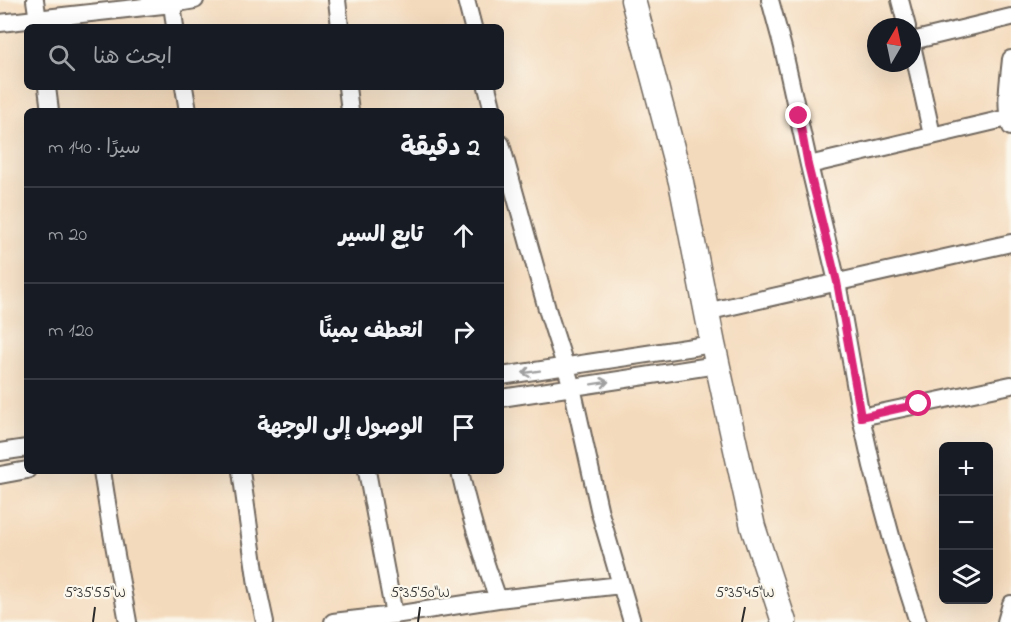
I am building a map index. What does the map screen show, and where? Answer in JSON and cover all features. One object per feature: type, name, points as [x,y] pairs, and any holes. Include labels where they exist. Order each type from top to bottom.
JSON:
[{"type":"street","points":[[34,0],[38,23]]},
{"type":"street","points":[[0,23],[38,23],[195,0]]},
{"type":"street","points":[[337,0],[340,24]]},
{"type":"street","points":[[466,0],[472,24]]},
{"type":"street","points":[[633,0],[681,182],[706,312],[753,527],[784,622]]},
{"type":"street","points":[[770,0],[837,282],[872,466],[918,622]]},
{"type":"street","points":[[900,0],[905,18]]},
{"type":"street","points":[[172,4],[175,24]]},
{"type":"street","points":[[921,41],[1011,17]]},
{"type":"street","points":[[808,165],[932,135],[1009,123],[1007,91],[1011,59]]},
{"type":"street","points":[[918,72],[932,135]]},
{"type":"street","points":[[47,90],[50,108]]},
{"type":"street","points":[[184,90],[188,108]]},
{"type":"street","points":[[347,90],[350,108]]},
{"type":"street","points":[[488,90],[492,108]]},
{"type":"street","points":[[504,156],[572,387],[600,513],[632,622]]},
{"type":"street","points":[[706,312],[1011,243]]},
{"type":"street","points":[[504,376],[565,366],[715,355]]},
{"type":"street","points":[[504,398],[572,387],[715,355]]},
{"type":"street","points":[[861,417],[1011,385]]},
{"type":"street","points":[[0,452],[24,448]]},
{"type":"street","points":[[0,475],[24,471]]},
{"type":"street","points":[[102,474],[128,622]]},
{"type":"street","points":[[241,474],[257,585],[265,622]]},
{"type":"street","points":[[368,474],[394,615]]},
{"type":"street","points":[[461,474],[498,599]]},
{"type":"street","points":[[333,622],[621,585]]},
{"type":"street","points":[[1006,622],[1011,604]]},
{"type":"route","points":[[799,116],[808,165],[837,282],[861,417],[919,404]]}]
